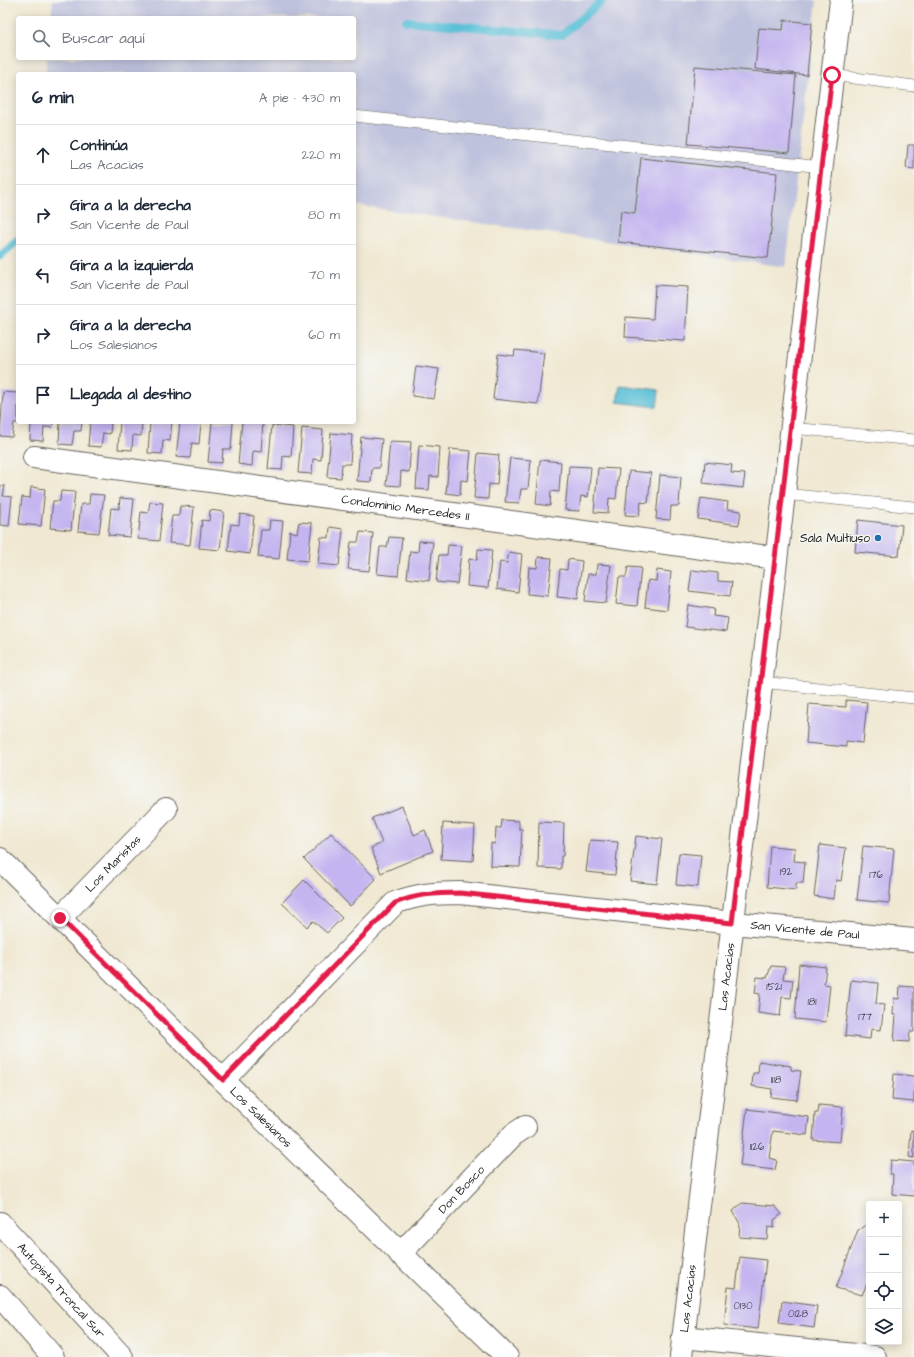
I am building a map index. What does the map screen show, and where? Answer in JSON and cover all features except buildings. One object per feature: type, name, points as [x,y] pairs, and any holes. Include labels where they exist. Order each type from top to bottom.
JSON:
[{"type":"main road","name":"Las Acacias","points":[[682,1347],[792,428],[841,0]]},
{"type":"main road","name":"Condominio Mercedes II","points":[[34,457],[776,558]]},
{"type":"main road","name":"Los Maristas","points":[[60,918],[166,809]]},
{"type":"main road","name":"Los Salesianos","points":[[0,859],[400,1254],[507,1357]]},
{"type":"main road","name":"San Vicente de Paul","points":[[223,1080],[395,903],[411,896],[427,893],[460,893],[732,923],[914,940]]},
{"type":"main road","name":"Don Bosco","points":[[400,1254],[512,1136],[525,1127]]},
{"type":"main road","name":"Autopista Troncal Sur","points":[[0,1223],[122,1357]]},
{"type":"main road","points":[[0,1296],[54,1357]]},
{"type":"main road","points":[[682,1347],[874,1357]]},
{"type":"lane","points":[[832,75],[914,86]]},
{"type":"lane","points":[[356,116],[822,167]]},
{"type":"lane","points":[[792,428],[914,440]]},
{"type":"lane","points":[[784,494],[914,507]]},
{"type":"lane","points":[[762,682],[914,698]]},
{"type":"shaded area","points":[[53,0],[817,0],[786,267],[356,205],[356,72],[45,72],[47,60],[356,60],[356,16],[51,16]]},
{"type":"water","points":[[620,385],[659,390],[657,407],[617,402]]},
{"type":"waterway","points":[[406,21],[562,35],[603,0]]},
{"type":"waterway","points":[[0,256],[16,242]]},
{"type":"place","name":"Sala Multiuso","points":[[878,538]]},
{"type":"route","points":[[60,918],[223,1080],[395,903],[411,896],[427,893],[460,893],[732,923],[784,494],[832,75]]}]
